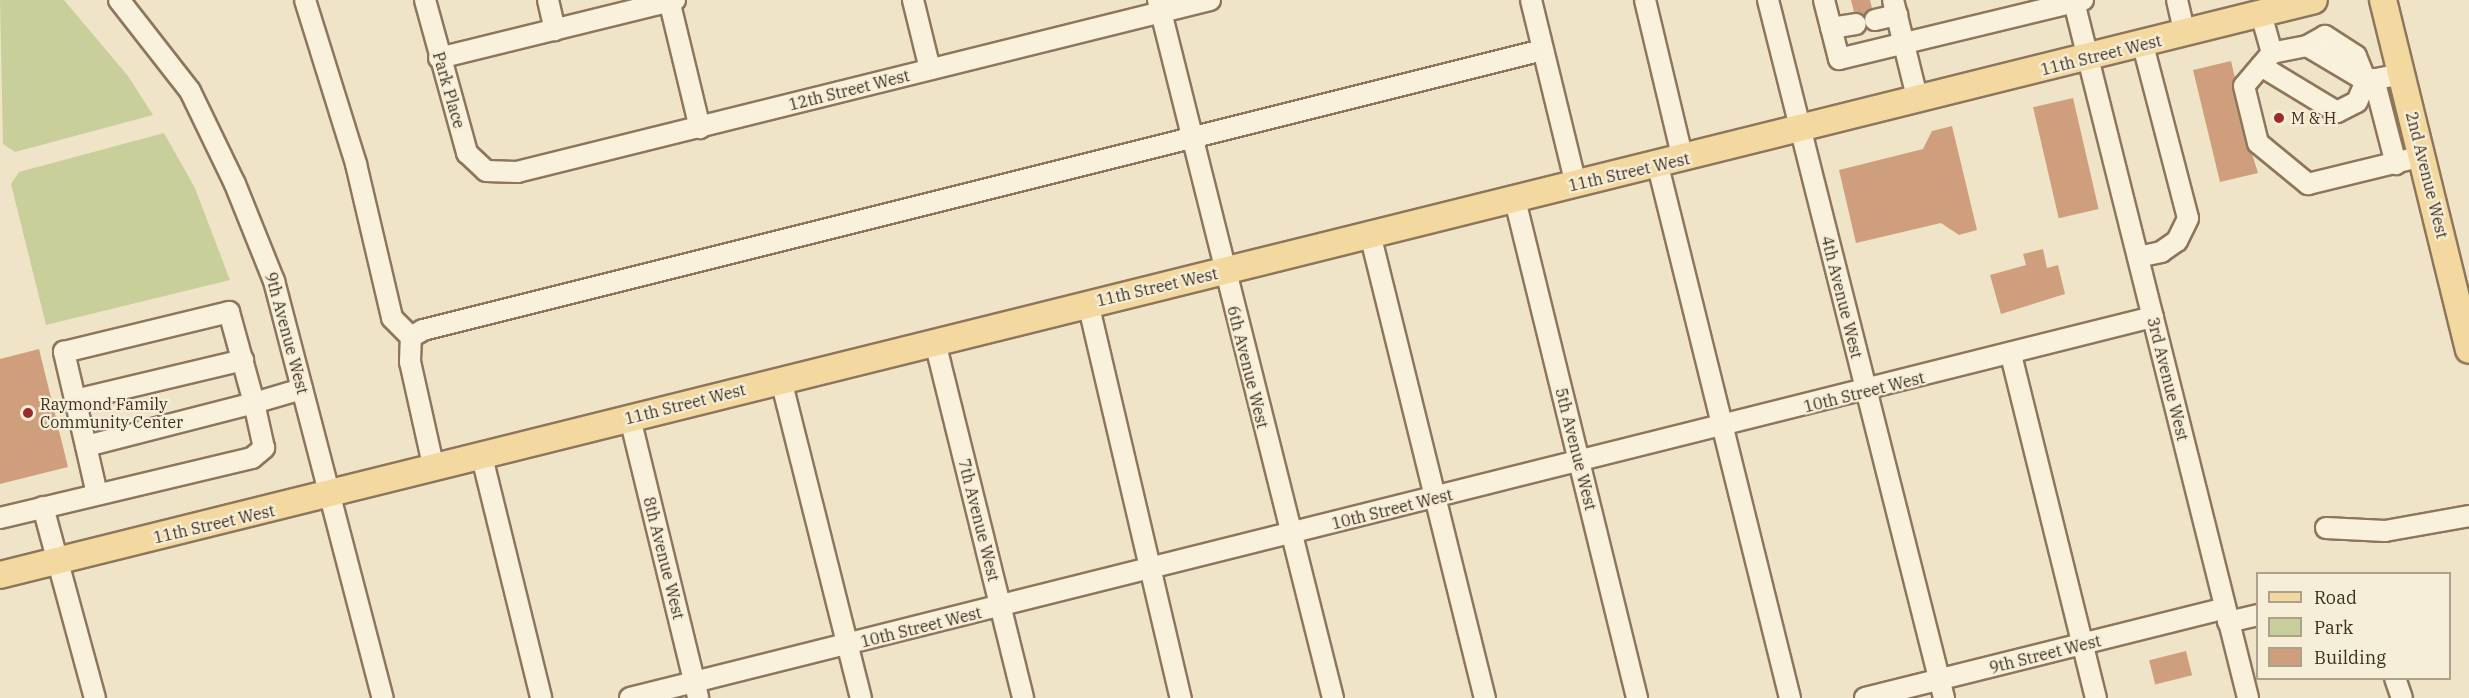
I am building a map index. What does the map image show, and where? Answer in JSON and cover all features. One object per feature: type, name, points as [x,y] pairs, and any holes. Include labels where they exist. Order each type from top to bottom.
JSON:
[{"type":"main road","name":"11th Street West","points":[[0,576],[332,496],[630,417],[1088,303],[1683,160],[1917,97],[2088,59],[2314,0]]},
{"type":"main road","name":"2nd Avenue West","points":[[2383,0],[2469,350]]},
{"type":"street","name":"9th Avenue West","points":[[119,0],[190,91],[235,184],[274,281],[383,698]]},
{"type":"street","points":[[305,0],[356,164],[392,318],[411,337],[410,363],[435,469]]},
{"type":"street","name":"Park Place","points":[[425,0],[439,58],[467,153],[486,171]]},
{"type":"street","points":[[548,0],[555,30]]},
{"type":"street","points":[[439,58],[671,0],[700,128]]},
{"type":"street","points":[[913,0],[930,69]]},
{"type":"street","name":"12th Street West","points":[[486,171],[517,172],[930,69],[1159,6],[1210,0]]},
{"type":"street","points":[[1531,0],[1576,185]]},
{"type":"street","points":[[1645,0],[1683,160]]},
{"type":"street","name":"4th Avenue West","points":[[1768,0],[1942,689]]},
{"type":"street","points":[[1829,0],[1824,0],[1839,59],[2078,1]]},
{"type":"street","points":[[2176,0],[2185,34]]},
{"type":"street","name":"3rd Avenue West","points":[[2078,1],[2088,59],[2248,698]]},
{"type":"street","name":"6th Avenue West","points":[[1159,6],[1290,535],[1333,698]]},
{"type":"street","points":[[1831,28],[1866,22],[1895,8],[1917,97]]},
{"type":"street","points":[[2261,14],[2266,60],[2337,112],[2357,102],[2370,80],[2402,74]]},
{"type":"street","points":[[2396,164],[2370,80],[2356,56],[2325,36],[2307,46],[2266,60],[2244,86],[2258,143],[2308,184],[2396,164],[2423,156]]},
{"type":"street","points":[[2138,257],[2161,252],[2177,241],[2188,218],[2143,45]]},
{"type":"street","points":[[411,337],[423,330],[1543,50]]},
{"type":"street","points":[[1658,166],[1790,698]]},
{"type":"street","name":"5th Avenue West","points":[[1515,200],[1637,698]]},
{"type":"street","points":[[1371,234],[1485,698]]},
{"type":"street","points":[[1088,303],[1180,698]]},
{"type":"street","points":[[0,518],[252,458],[264,448],[229,312],[64,352],[97,494]]},
{"type":"street","name":"10th Street West","points":[[630,698],[696,690],[848,645],[2011,356],[2153,317]]},
{"type":"street","name":"7th Avenue West","points":[[935,342],[1023,698]]},
{"type":"street","points":[[2011,356],[2096,698]]},
{"type":"street","points":[[75,400],[243,360]]},
{"type":"street","points":[[781,380],[861,698]]},
{"type":"street","points":[[86,446],[254,403],[302,388]]},
{"type":"street","name":"8th Avenue West","points":[[630,417],[696,690]]},
{"type":"street","points":[[482,457],[541,698]]},
{"type":"street","points":[[43,507],[95,698]]},
{"type":"street","points":[[2326,528],[2385,531],[2469,516]]},
{"type":"street","name":"9th Street West","points":[[1866,698],[1942,689],[2082,645],[2227,615],[2256,615]]},
{"type":"street","points":[[2396,680],[2402,698]]},
{"type":"green space","points":[[0,0],[64,0],[128,76],[153,115],[15,152],[3,144]]},
{"type":"green space","points":[[164,133],[195,188],[230,280],[46,325],[11,184],[19,172]]},
{"type":"building","points":[[1851,0],[1870,0],[1872,8],[1864,15],[1854,12]]},
{"type":"building","points":[[2231,61],[2235,78],[2232,89],[2258,173],[2220,182],[2193,70]]},
{"type":"building","points":[[2073,98],[2099,209],[2059,218],[2033,107]]},
{"type":"building","points":[[1952,126],[1977,230],[1959,235],[1941,223],[1856,243],[1839,170],[1923,149],[1932,131]]},
{"type":"building","points":[[2043,249],[2047,268],[2058,265],[2065,294],[2001,314],[1990,275],[2026,265],[2023,254]]},
{"type":"building","name":"Raymond Family Community Center","points":[[39,349],[68,467],[0,484],[0,359]]},
{"type":"building","points":[[2186,651],[2192,675],[2155,684],[2149,660]]},
{"type":"place","name":"M & H","points":[[2279,118]]},
{"type":"place","name":"Raymond Family Community Center","points":[[28,413]]}]
